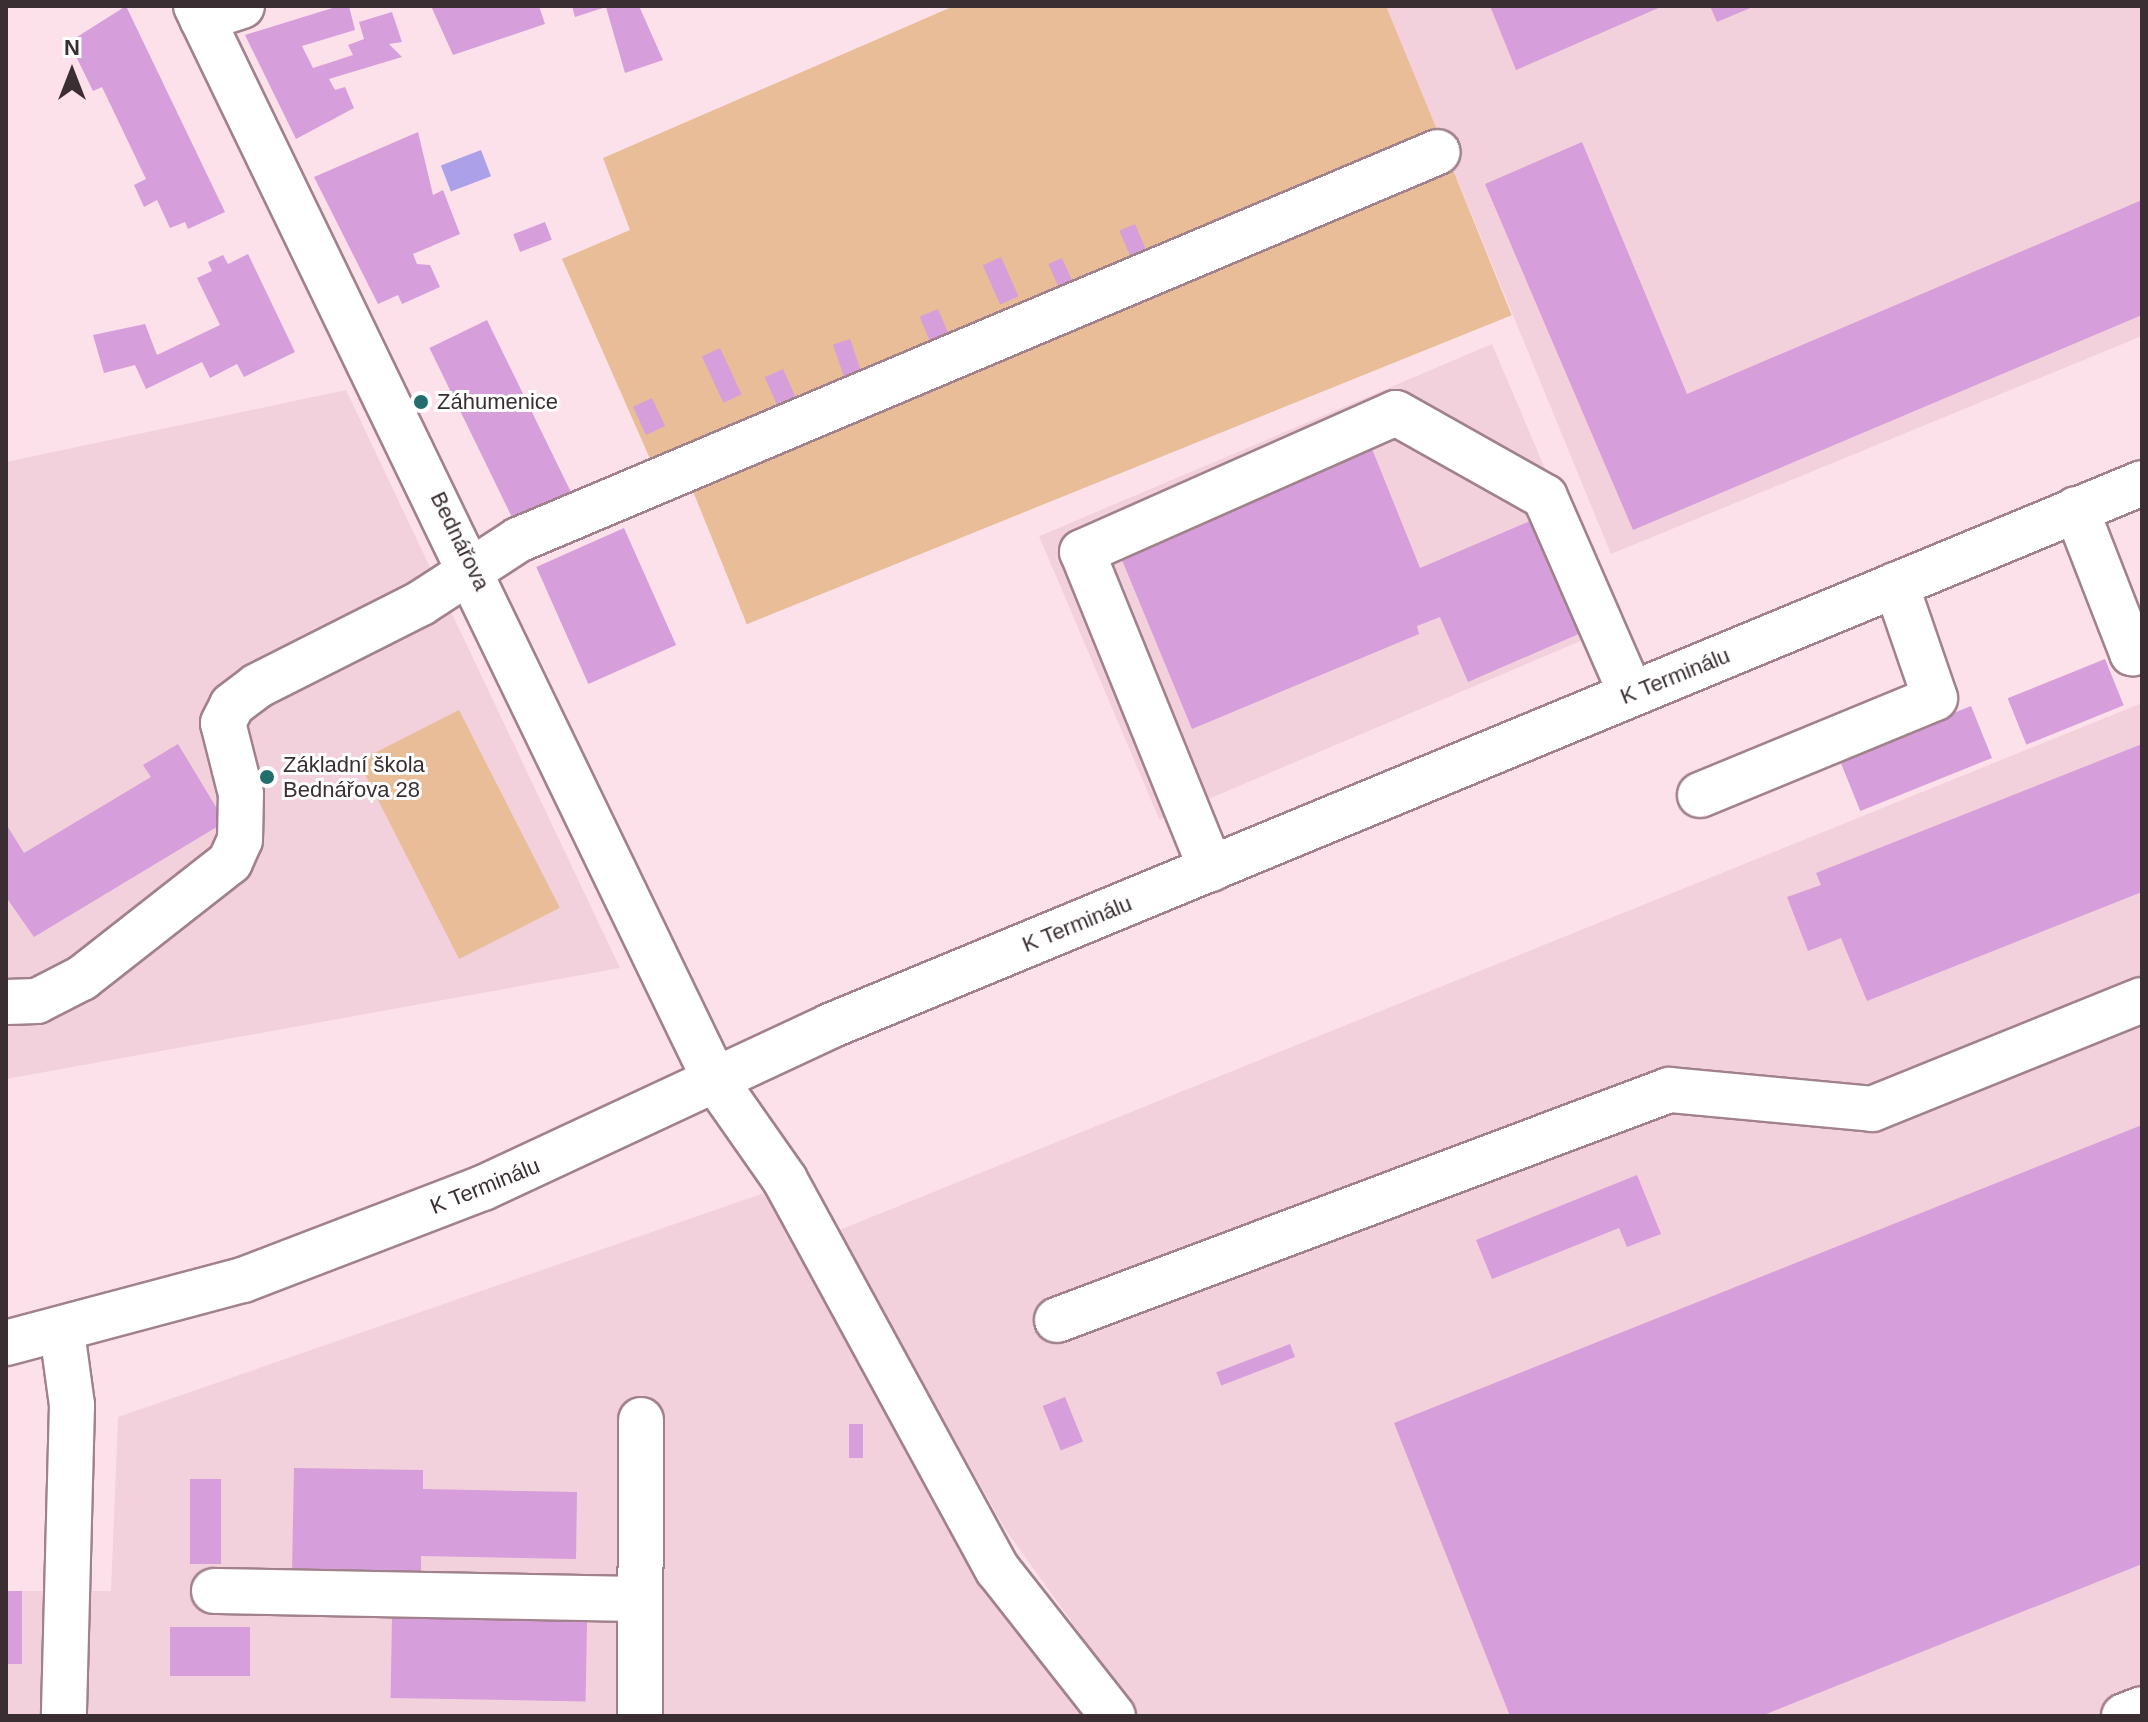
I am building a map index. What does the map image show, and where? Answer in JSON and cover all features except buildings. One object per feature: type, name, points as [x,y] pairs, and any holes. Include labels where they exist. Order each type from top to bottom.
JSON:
[{"type":"street","name":"Bednářova","points":[[213,10],[715,1080],[785,1180],[998,1570],[1113,1716]]},
{"type":"street","points":[[6,1002],[37,1001],[82,978],[230,862],[242,818],[224,741],[232,705],[474,569],[518,540],[1438,152]]},
{"type":"street","points":[[1211,869],[1082,552],[1396,413],[1545,497],[1631,694]]},
{"type":"street","name":"K Terminálu","points":[[6,1343],[62,1332],[243,1280],[469,1193],[715,1080],[1211,869],[2142,483]]},
{"type":"street","points":[[2076,509],[2132,653],[2142,649]]},
{"type":"street","points":[[1700,795],[1935,698],[1896,585]]},
{"type":"street","points":[[1057,1320],[1669,1090],[1872,1109],[2142,1000]]},
{"type":"street","points":[[62,1332],[72,1405],[64,1716]]},
{"type":"street","points":[[640,1716],[641,1420]]},
{"type":"street","points":[[214,1591],[640,1599]]},
{"type":"street","points":[[2124,1716],[2142,1709]]},
{"type":"shaded area","points":[[954,6],[1386,6],[1442,142],[651,461],[562,259],[630,230],[603,158]]},
{"type":"shaded area","points":[[1386,6],[2142,6],[2142,336],[1611,554]]},
{"type":"shaded area","points":[[481,150],[491,176],[451,192],[441,165]]},
{"type":"shaded area","points":[[1451,165],[1512,315],[747,624],[686,474]]},
{"type":"shaded area","points":[[1492,344],[1612,628],[1159,820],[1039,536]]},
{"type":"shaded area","name":"Základní škola Bednářova 28","points":[[346,390],[620,968],[6,1079],[6,462]]},
{"type":"shaded area","points":[[2142,703],[2142,1716],[1139,1716],[1005,1529],[837,1231]]},
{"type":"shaded area","points":[[459,710],[560,908],[459,959],[358,761]]},
{"type":"shaded area","points":[[770,1191],[1096,1716],[6,1716],[6,1591],[111,1591],[118,1417]]},
{"type":"place","name":"Záhumenice","points":[[421,402]]},
{"type":"place","name":"Základní škola Bednářova 28","points":[[267,777]]}]
